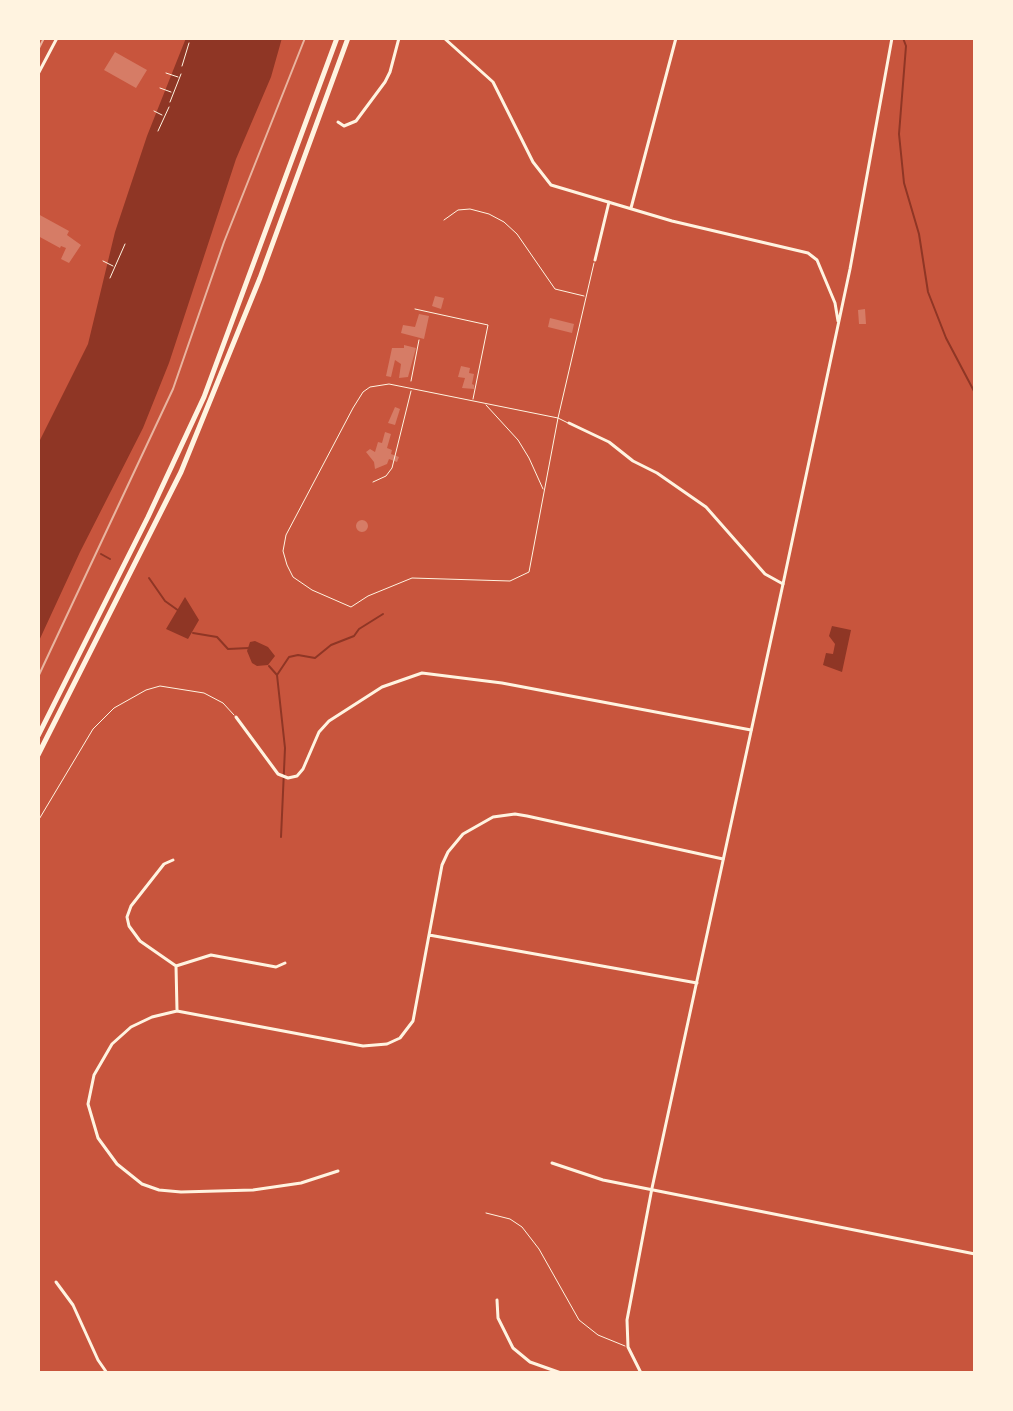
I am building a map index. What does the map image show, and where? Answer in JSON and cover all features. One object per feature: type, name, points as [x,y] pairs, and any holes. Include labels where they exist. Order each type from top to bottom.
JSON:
[{"type":"highway","points":[[38,736],[148,517],[204,397],[337,38]]},
{"type":"highway","points":[[38,755],[181,472],[211,403],[348,38]]},
{"type":"street","points":[[38,74],[57,38]]},
{"type":"street","points":[[338,122],[344,126],[356,121],[385,82],[399,38]]},
{"type":"street","points":[[444,38],[493,82],[502,105],[541,176],[551,185],[672,221],[808,253],[817,260],[835,303],[838,325]]},
{"type":"street","points":[[631,208],[676,38]]},
{"type":"street","points":[[641,1373],[628,1347],[627,1320],[652,1188],[838,325],[892,38]]},
{"type":"street","points":[[595,260],[609,202]]},
{"type":"street","points":[[569,423],[609,442],[633,461],[657,473],[706,507],[765,574],[783,584]]},
{"type":"street","points":[[236,717],[281,777],[288,778],[297,776],[303,769],[313,744],[329,721],[382,687],[400,678],[422,673],[502,683],[751,730]]},
{"type":"street","points":[[338,1171],[301,1183],[257,1189],[181,1192],[159,1190],[142,1184],[106,1152],[91,1120],[88,1104],[94,1075],[112,1044],[131,1027],[152,1017],[177,1011],[363,1046],[387,1044],[407,1032],[413,1021],[442,865],[463,834],[493,817],[527,816],[723,859]]},
{"type":"street","points":[[173,860],[164,864],[147,885],[131,906],[127,917],[129,926],[140,941],[176,966]]},
{"type":"street","points":[[429,935],[697,983]]},
{"type":"street","points":[[176,966],[211,955],[276,967],[285,963]]},
{"type":"street","points":[[176,966],[177,1011]]},
{"type":"street","points":[[552,1163],[603,1180],[975,1254]]},
{"type":"street","points":[[56,1282],[73,1305],[107,1373]]},
{"type":"street","points":[[497,1300],[498,1318],[513,1348],[530,1362],[561,1373]]},
{"type":"lane","points":[[444,220],[458,210],[470,209],[504,222],[517,234],[555,289],[586,296]]},
{"type":"lane","points":[[569,423],[558,418],[411,388],[385,384],[370,387],[353,408],[286,535],[283,551],[293,577],[312,590],[351,607],[368,596],[412,578],[510,581],[529,572],[558,418],[595,260]]},
{"type":"lane","points":[[415,309],[488,325],[473,401]]},
{"type":"lane","points":[[373,482],[386,476],[392,468],[411,388]]},
{"type":"lane","points":[[484,403],[518,440],[544,492]]},
{"type":"lane","points":[[38,821],[93,729],[114,708],[146,690],[160,686],[204,693],[223,703],[236,717]]},
{"type":"lane","points":[[486,1213],[510,1219],[522,1227],[539,1249],[579,1320],[598,1335],[628,1347]]},
{"type":"path","points":[[182,66],[189,43]]},
{"type":"path","points":[[180,51],[186,53]]},
{"type":"path","points":[[166,73],[179,77]]},
{"type":"path","points":[[170,102],[181,74]]},
{"type":"path","points":[[160,88],[173,93]]},
{"type":"path","points":[[158,131],[169,107]]},
{"type":"path","points":[[154,111],[165,116]]},
{"type":"path","points":[[110,278],[125,244]]},
{"type":"path","points":[[103,261],[115,267]]},
{"type":"path","points":[[411,388],[419,340]]},
{"type":"shaded area","points":[[186,38],[282,38],[271,77],[236,159],[169,363],[143,428],[38,643],[38,444],[88,344],[115,232],[147,136]]},
{"type":"shaded area","points":[[185,597],[199,620],[188,639],[166,629]]},
{"type":"shaded area","points":[[832,626],[851,630],[842,672],[823,665],[826,653],[833,654],[835,644],[829,636]]},
{"type":"shaded area","points":[[250,642],[268,647],[275,656],[268,665],[252,663],[247,651]]},
{"type":"building","points":[[115,52],[147,70],[136,88],[104,70]]},
{"type":"building","points":[[38,214],[69,231],[67,235],[81,245],[69,263],[61,259],[66,248],[38,236]]},
{"type":"building","points":[[435,296],[444,298],[441,309],[432,306]]},
{"type":"building","points":[[865,309],[866,324],[859,324],[858,310]]},
{"type":"building","points":[[419,314],[429,316],[424,339],[401,333],[403,325],[415,327]]},
{"type":"building","points":[[550,318],[574,324],[572,333],[548,327]]},
{"type":"building","points":[[404,345],[416,348],[408,377],[399,378],[401,364],[395,360],[391,377],[386,376],[392,348],[404,348]]},
{"type":"building","points":[[461,366],[470,368],[469,373],[474,374],[474,389],[462,388],[465,378],[458,377]]},
{"type":"building","points":[[395,407],[400,409],[395,425],[388,423]]},
{"type":"building","points":[[385,432],[391,434],[387,448],[399,457],[397,462],[389,459],[387,464],[375,469],[366,452],[370,449],[375,452]]},
{"type":"building","points":[[362,520],[368,526],[362,532],[356,526]]},
{"type":"waterway","points":[[903,38],[906,46],[899,134],[904,183],[919,234],[928,292],[946,338],[975,393]]},
{"type":"waterway","points":[[101,554],[110,559]]},
{"type":"waterway","points":[[149,578],[165,601],[179,611]]},
{"type":"waterway","points":[[269,666],[277,675],[289,657],[315,658],[331,645],[354,636],[359,629],[383,614]]},
{"type":"waterway","points":[[193,633],[217,637],[228,649],[249,648]]},
{"type":"waterway","points":[[277,675],[285,748],[281,837]]},
{"type":"railway","points":[[38,50],[44,38]]},
{"type":"railway","points":[[38,677],[173,389],[224,242],[305,38]]}]
